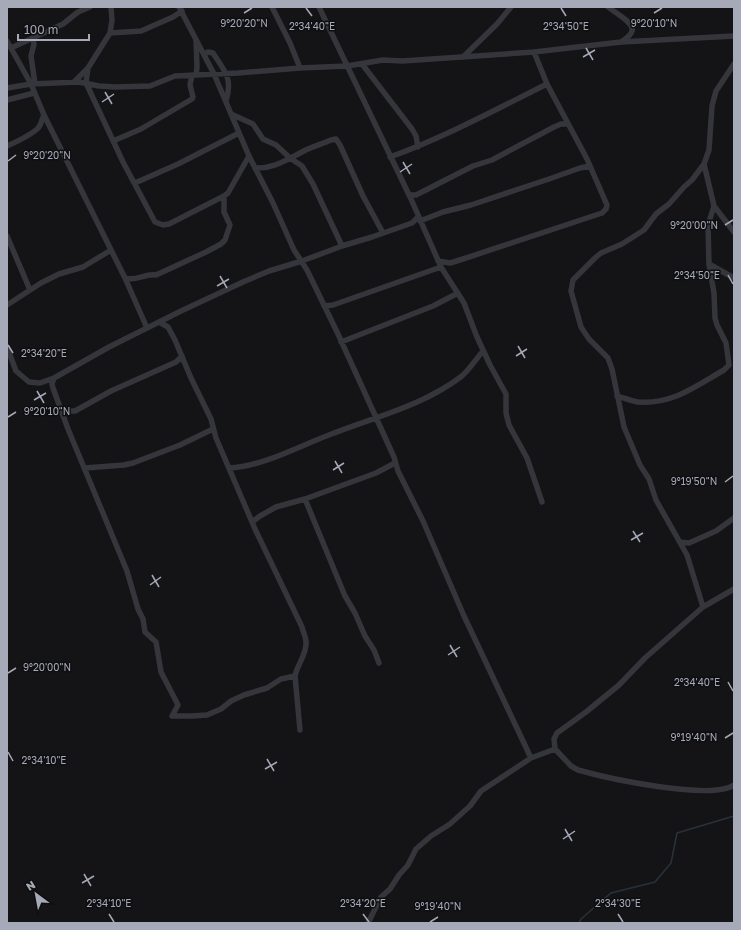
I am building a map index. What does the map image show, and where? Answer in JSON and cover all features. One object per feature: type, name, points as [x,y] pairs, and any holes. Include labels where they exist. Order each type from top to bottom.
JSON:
[{"type":"street","points":[[11,48],[63,24],[78,12],[90,7]]},
{"type":"street","points":[[74,82],[88,68],[110,33],[112,20],[111,7]]},
{"type":"street","points":[[272,7],[290,43],[300,68]]},
{"type":"street","points":[[319,7],[409,195],[438,261],[464,303],[484,351],[506,394],[506,413],[509,425],[527,458],[542,502]]},
{"type":"street","points":[[463,56],[498,24],[511,7]]},
{"type":"street","points":[[608,7],[629,22],[632,26],[632,31],[621,42]]},
{"type":"street","points":[[110,33],[141,31],[173,17],[181,9],[214,74],[249,156],[273,203],[294,250],[302,261],[341,342],[394,457],[398,471],[423,522],[464,616],[531,758]]},
{"type":"street","points":[[7,88],[33,84],[74,82],[115,87],[150,86],[175,76],[347,66],[383,60],[402,61],[534,52],[621,42],[734,36]]},
{"type":"street","points":[[33,38],[34,44],[31,56],[34,93],[125,278],[147,328]]},
{"type":"street","points":[[113,141],[141,129],[192,100],[193,97],[190,85],[197,67],[196,40]]},
{"type":"street","points":[[7,41],[33,84]]},
{"type":"street","points":[[204,54],[211,52],[213,53],[226,74],[229,82],[229,90],[226,101]]},
{"type":"street","points":[[438,261],[454,262],[602,213],[606,209],[607,205],[590,166],[547,84],[534,52]]},
{"type":"street","points":[[362,64],[412,129],[416,136],[418,147]]},
{"type":"street","points":[[703,607],[686,555],[656,500],[624,427],[612,368],[608,358],[589,339],[581,327],[570,291],[573,280],[595,258],[601,253],[622,244],[644,230],[656,214],[669,204],[692,180],[704,164],[709,150],[712,106],[716,91],[734,64]]},
{"type":"street","points":[[88,68],[86,83],[113,141],[155,222],[163,225],[169,224],[224,196],[228,193],[249,156]]},
{"type":"street","points":[[390,157],[418,147],[479,119],[547,84]]},
{"type":"street","points":[[7,100],[34,93]]},
{"type":"street","points":[[231,114],[253,124],[263,139],[276,145],[290,158],[302,166],[313,184],[342,246]]},
{"type":"street","points":[[7,146],[21,140],[37,129],[44,115]]},
{"type":"street","points":[[409,195],[416,195],[473,166],[492,160],[554,127],[561,124],[568,124]]},
{"type":"street","points":[[135,183],[178,164],[239,133]]},
{"type":"street","points":[[255,168],[265,169],[274,166],[336,139],[363,196],[383,233]]},
{"type":"street","points":[[580,168],[586,158]]},
{"type":"street","points":[[704,164],[714,206],[734,232]]},
{"type":"street","points":[[7,347],[16,371],[30,382],[40,383],[54,378],[109,347],[173,315],[269,271],[443,212],[471,205],[580,168],[590,166]]},
{"type":"street","points":[[412,203],[416,195]]},
{"type":"street","points":[[125,278],[132,280],[148,275],[156,275],[221,244],[225,240],[230,225],[224,212],[224,196]]},
{"type":"street","points":[[617,396],[637,402],[665,401],[674,398],[724,370],[729,365],[726,343],[715,318],[714,293],[709,264],[708,225],[714,206]]},
{"type":"street","points":[[7,236],[30,290]]},
{"type":"street","points":[[7,305],[58,274],[83,267],[111,250]]},
{"type":"street","points":[[709,264],[734,278]]},
{"type":"street","points":[[324,306],[332,305],[441,267]]},
{"type":"street","points":[[341,342],[434,306],[458,292]]},
{"type":"street","points":[[168,327],[173,315]]},
{"type":"street","points":[[159,322],[168,327],[182,356],[211,419],[213,429],[252,522],[302,627],[307,643],[295,676],[300,730]]},
{"type":"street","points":[[229,468],[242,467],[276,456],[415,403],[462,376],[484,351]]},
{"type":"street","points":[[61,409],[75,411],[111,392],[176,362],[182,356]]},
{"type":"street","points":[[54,378],[52,384],[53,388],[127,571],[138,610],[143,619],[145,632],[156,642],[161,672],[178,705],[172,716],[207,715],[221,709],[231,701],[244,695],[267,688],[281,679],[295,676]]},
{"type":"street","points":[[85,468],[124,465],[194,439],[213,429]]},
{"type":"street","points":[[252,522],[276,507],[305,499],[376,473],[395,463]]},
{"type":"street","points":[[305,499],[345,596],[355,613],[365,636],[374,650],[379,663]]},
{"type":"street","points":[[680,542],[689,542],[716,531],[734,518]]},
{"type":"street","points":[[734,589],[703,607],[645,658],[620,685],[557,733],[554,739],[555,749],[571,766],[578,770],[640,784],[693,791],[729,789],[734,785]]},
{"type":"street","points":[[368,923],[381,897],[390,889],[408,865],[416,849],[431,836],[450,824],[470,806],[480,791],[531,758],[555,749]]},
{"type":"waterway","points":[[579,923],[581,919],[611,893],[655,882],[671,863],[677,833],[734,816]]}]
